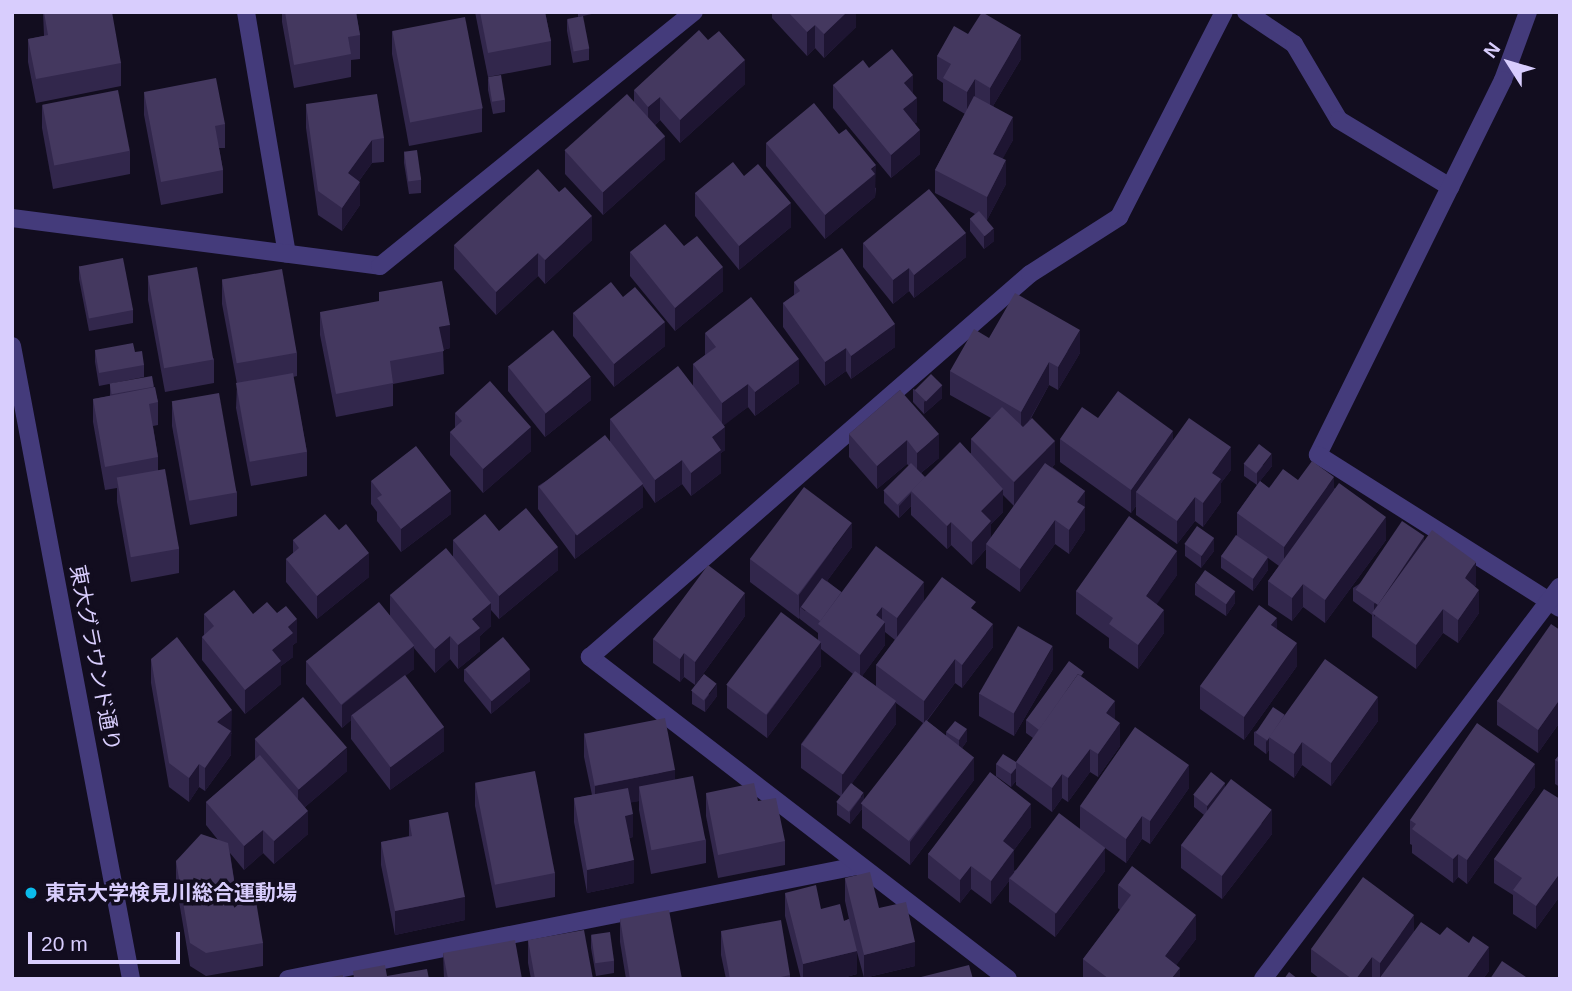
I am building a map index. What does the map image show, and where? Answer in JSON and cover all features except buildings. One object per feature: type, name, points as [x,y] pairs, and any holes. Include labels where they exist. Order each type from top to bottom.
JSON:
[{"type":"street","points":[[246,12],[288,254]]},
{"type":"street","points":[[12,218],[380,266],[694,12]]},
{"type":"street","points":[[1008,979],[857,866],[590,657],[1030,274],[1119,217],[1224,12]]},
{"type":"street","points":[[1246,12],[1294,44],[1339,120],[1450,187]]},
{"type":"street","points":[[1263,979],[1556,599],[1318,455],[1503,80],[1528,12]]},
{"type":"street","name":"東大グラウンド通り","points":[[12,346],[131,979]]},
{"type":"street","points":[[288,979],[857,866]]},
{"type":"place","name":"東京大学検見川総合運動場","points":[[31,893]]}]
